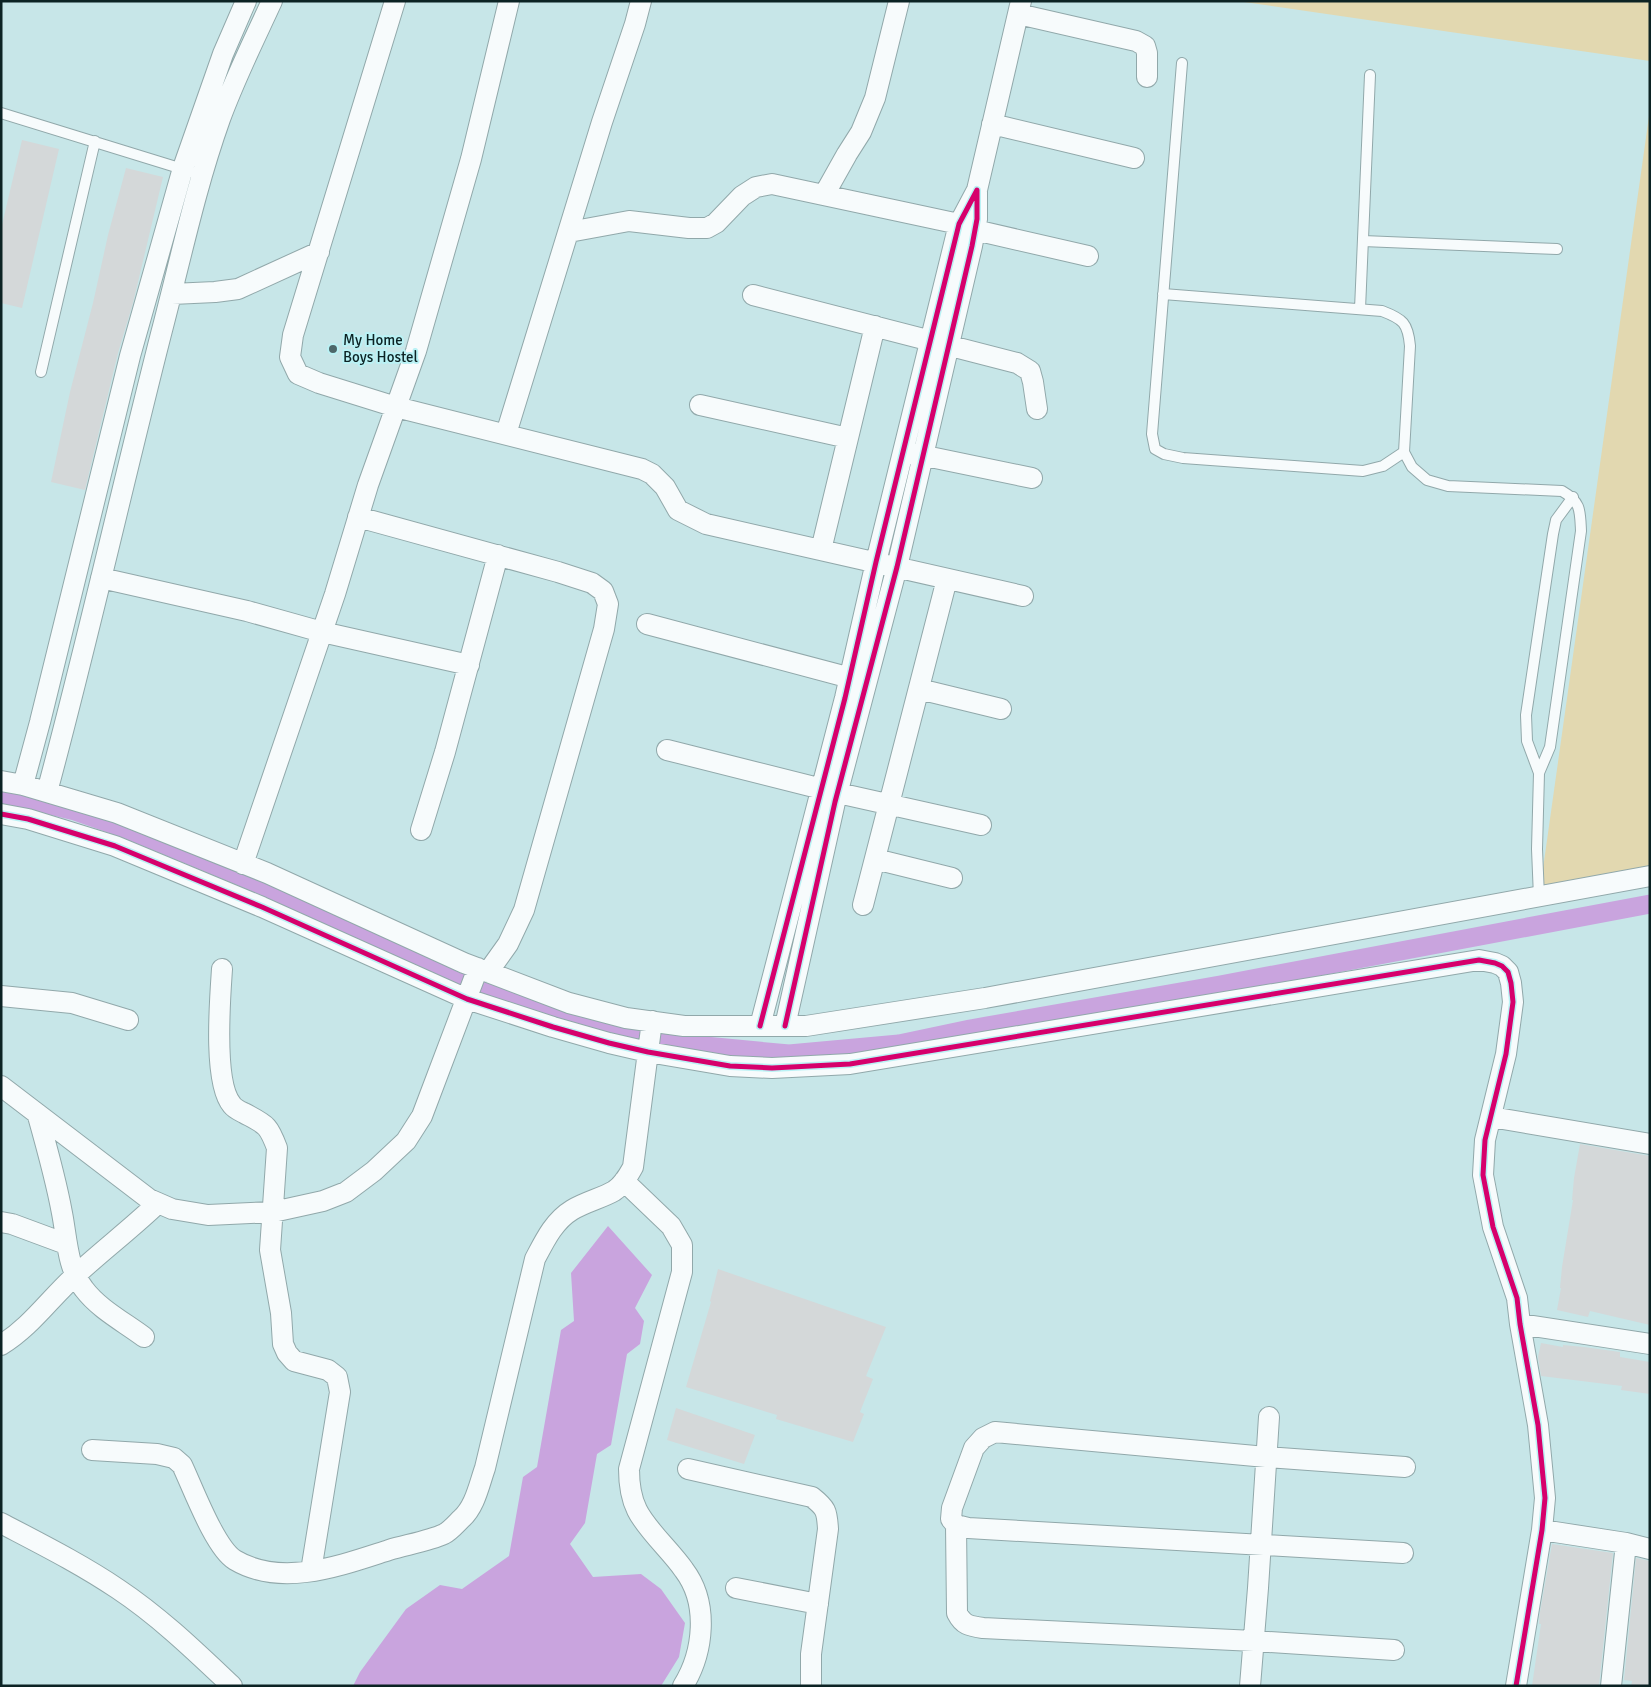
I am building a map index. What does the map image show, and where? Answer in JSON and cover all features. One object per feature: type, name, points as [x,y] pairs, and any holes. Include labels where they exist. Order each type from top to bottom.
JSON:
[{"type":"street","points":[[23,785],[130,356],[183,168],[223,54],[246,1]]},
{"type":"street","points":[[47,792],[202,175],[220,119],[242,63],[272,1]]},
{"type":"street","points":[[395,1],[293,335],[290,357],[298,374],[319,383],[396,406],[642,469],[652,474],[665,487],[678,510],[706,524],[1023,596]]},
{"type":"street","points":[[243,864],[322,632],[358,517],[416,352],[471,160],[509,1]]},
{"type":"street","points":[[506,434],[641,1]]},
{"type":"street","points":[[824,195],[846,154],[861,132],[875,98],[899,1]]},
{"type":"street","points":[[858,680],[876,562],[913,453],[1019,8],[1136,41],[1145,46],[1148,53],[1147,77]]},
{"type":"street","points":[[992,124],[1134,158]]},
{"type":"street","points":[[569,232],[629,220],[689,228],[707,228],[716,223],[742,196],[756,187],[772,184],[1088,256]]},
{"type":"street","points":[[172,294],[238,289],[319,252]]},
{"type":"street","points":[[753,296],[1017,363],[1030,371],[1037,410]]},
{"type":"street","points":[[821,550],[875,326]]},
{"type":"street","points":[[700,405],[848,438]]},
{"type":"street","points":[[913,453],[1032,478]]},
{"type":"street","points":[[760,1026],[830,790],[858,680],[897,567],[913,453]]},
{"type":"street","points":[[1,1086],[149,1199],[172,1209],[208,1215],[273,1212],[323,1201],[346,1192],[374,1171],[406,1141],[422,1116],[476,981],[508,944],[524,910],[604,628],[608,604],[603,591],[592,583],[358,517]]},
{"type":"street","points":[[421,830],[445,752],[498,555]]},
{"type":"street","points":[[101,578],[247,611],[322,632],[469,664]]},
{"type":"street","points":[[862,905],[947,579]]},
{"type":"street","points":[[647,624],[858,680]]},
{"type":"street","points":[[919,689],[1001,709]]},
{"type":"street","points":[[667,750],[889,804],[981,824]]},
{"type":"street","points":[[1,781],[23,785],[117,813],[243,864],[476,981],[553,1028],[609,1043],[650,1037],[684,1026],[806,1026],[985,998],[1650,876]]},
{"type":"street","points":[[784,1026],[830,790]]},
{"type":"street","points":[[1,814],[28,819],[115,846],[262,907],[476,981],[626,1018],[650,1037],[730,1066],[772,1068],[850,1064],[1479,960],[1496,962],[1508,972],[1513,1002],[1506,1054],[1485,1140],[1483,1175],[1493,1227],[1517,1298],[1538,1425],[1545,1498],[1542,1530],[1516,1686]]},
{"type":"street","points":[[875,859],[952,878]]},
{"type":"street","points":[[222,969],[219,1025],[222,1084],[226,1098],[233,1107],[266,1125],[277,1148],[270,1250],[281,1313],[283,1344],[287,1353],[294,1361],[328,1370],[337,1377],[340,1392],[312,1571]]},
{"type":"street","points":[[1,996],[72,1003],[128,1020]]},
{"type":"street","points":[[92,1450],[157,1454],[174,1458],[182,1465],[215,1537],[223,1550],[234,1560],[255,1569],[288,1574],[326,1570],[444,1533],[463,1517],[473,1502],[485,1468],[535,1259],[549,1232],[570,1211],[590,1200],[613,1191],[624,1182],[633,1167],[650,1037]]},
{"type":"street","points":[[38,1116],[63,1214],[66,1244],[76,1275],[83,1288],[95,1302],[144,1337]]},
{"type":"street","points":[[1491,1117],[1650,1144]]},
{"type":"street","points":[[624,1182],[671,1226],[682,1245],[682,1272],[628,1469],[630,1492],[637,1511],[686,1572],[699,1600],[701,1629],[698,1653],[683,1686]]},
{"type":"street","points":[[1,1345],[30,1323],[76,1275],[140,1221],[158,1203]]},
{"type":"street","points":[[1,1222],[12,1224],[66,1244]]},
{"type":"street","points":[[1520,1324],[1650,1344]]},
{"type":"street","points":[[1250,1686],[1269,1416]]},
{"type":"street","points":[[1403,1553],[968,1528],[956,1525],[951,1519],[952,1508],[974,1448],[983,1438],[995,1432],[1266,1457],[1405,1467]]},
{"type":"street","points":[[688,1469],[812,1497],[827,1512],[828,1529],[811,1654],[811,1686]]},
{"type":"street","points":[[1,1523],[119,1589],[170,1628],[232,1686]]},
{"type":"street","points":[[956,1525],[957,1613],[962,1622],[973,1626],[1394,1650]]},
{"type":"street","points":[[1542,1530],[1650,1548]]},
{"type":"street","points":[[1612,1686],[1626,1543]]},
{"type":"street","points":[[736,1588],[818,1604]]},
{"type":"lane","points":[[1182,62],[1152,434],[1155,449],[1164,454],[1183,458],[1363,471],[1383,466],[1404,452]]},
{"type":"lane","points":[[1360,309],[1370,75]]},
{"type":"lane","points":[[1,113],[202,175]]},
{"type":"lane","points":[[41,372],[95,141]]},
{"type":"lane","points":[[1363,241],[1557,249]]},
{"type":"lane","points":[[1163,294],[1382,310],[1398,317],[1408,331],[1410,346],[1404,452],[1412,467],[1427,480],[1448,486],[1562,491],[1573,497],[1580,509],[1581,531],[1550,747],[1539,773],[1537,849],[1539,897]]},
{"type":"lane","points":[[1539,773],[1527,741],[1526,715],[1556,520],[1573,497]]},
{"type":"shaded area","points":[[1237,1],[1650,1],[1650,61]]},
{"type":"shaded area","points":[[1650,109],[1650,874],[1539,897]]},
{"type":"shaded area","points":[[608,1226],[652,1275],[635,1308],[644,1321],[640,1344],[627,1354],[611,1445],[597,1454],[585,1523],[570,1544],[593,1577],[641,1574],[661,1589],[685,1623],[679,1657],[661,1686],[353,1686],[360,1672],[406,1609],[440,1585],[462,1589],[509,1556],[523,1477],[537,1467],[561,1330],[574,1321],[571,1273]]},
{"type":"building","points":[[22,140],[59,149],[22,308],[1,303],[1,229]]},
{"type":"building","points":[[126,168],[163,177],[85,490],[51,482],[70,392]]},
{"type":"building","points":[[1580,1144],[1650,1156],[1650,1325],[1590,1311],[1588,1317],[1557,1310]]},
{"type":"building","points":[[718,1269],[886,1327],[866,1376],[873,1379],[860,1412],[864,1414],[853,1442],[776,1419],[777,1415],[686,1387],[711,1302]]},
{"type":"building","points":[[1541,1343],[1620,1352],[1620,1357],[1650,1362],[1650,1394],[1621,1390],[1622,1386],[1541,1376],[1538,1357]]},
{"type":"building","points":[[676,1408],[755,1435],[744,1464],[667,1440]]},
{"type":"building","points":[[1552,1544],[1613,1553],[1599,1686],[1532,1686],[1541,1624],[1539,1624],[1540,1612]]},
{"type":"building","points":[[1636,1558],[1650,1561],[1649,1686],[1631,1686],[1632,1681],[1624,1680]]},
{"type":"waterway","points":[[1,795],[75,811],[129,830],[264,886],[465,977],[537,1007],[635,1035],[684,1044],[789,1054],[899,1044],[970,1029],[1220,985],[1650,904]]},
{"type":"cycle path","points":[[760,1026],[845,698],[876,562],[959,224],[977,190],[977,219],[972,246],[897,567],[835,802],[785,1026]]},
{"type":"cycle path","points":[[1,814],[28,819],[115,846],[262,907],[467,999],[609,1043],[648,1052],[730,1066],[772,1068],[850,1064],[1479,960],[1502,966],[1508,972],[1513,1002],[1506,1054],[1485,1140],[1483,1175],[1493,1227],[1517,1298],[1538,1425],[1545,1498],[1542,1530],[1516,1686]]},
{"type":"place","name":"My Home Boys Hostel","points":[[333,349]]}]
